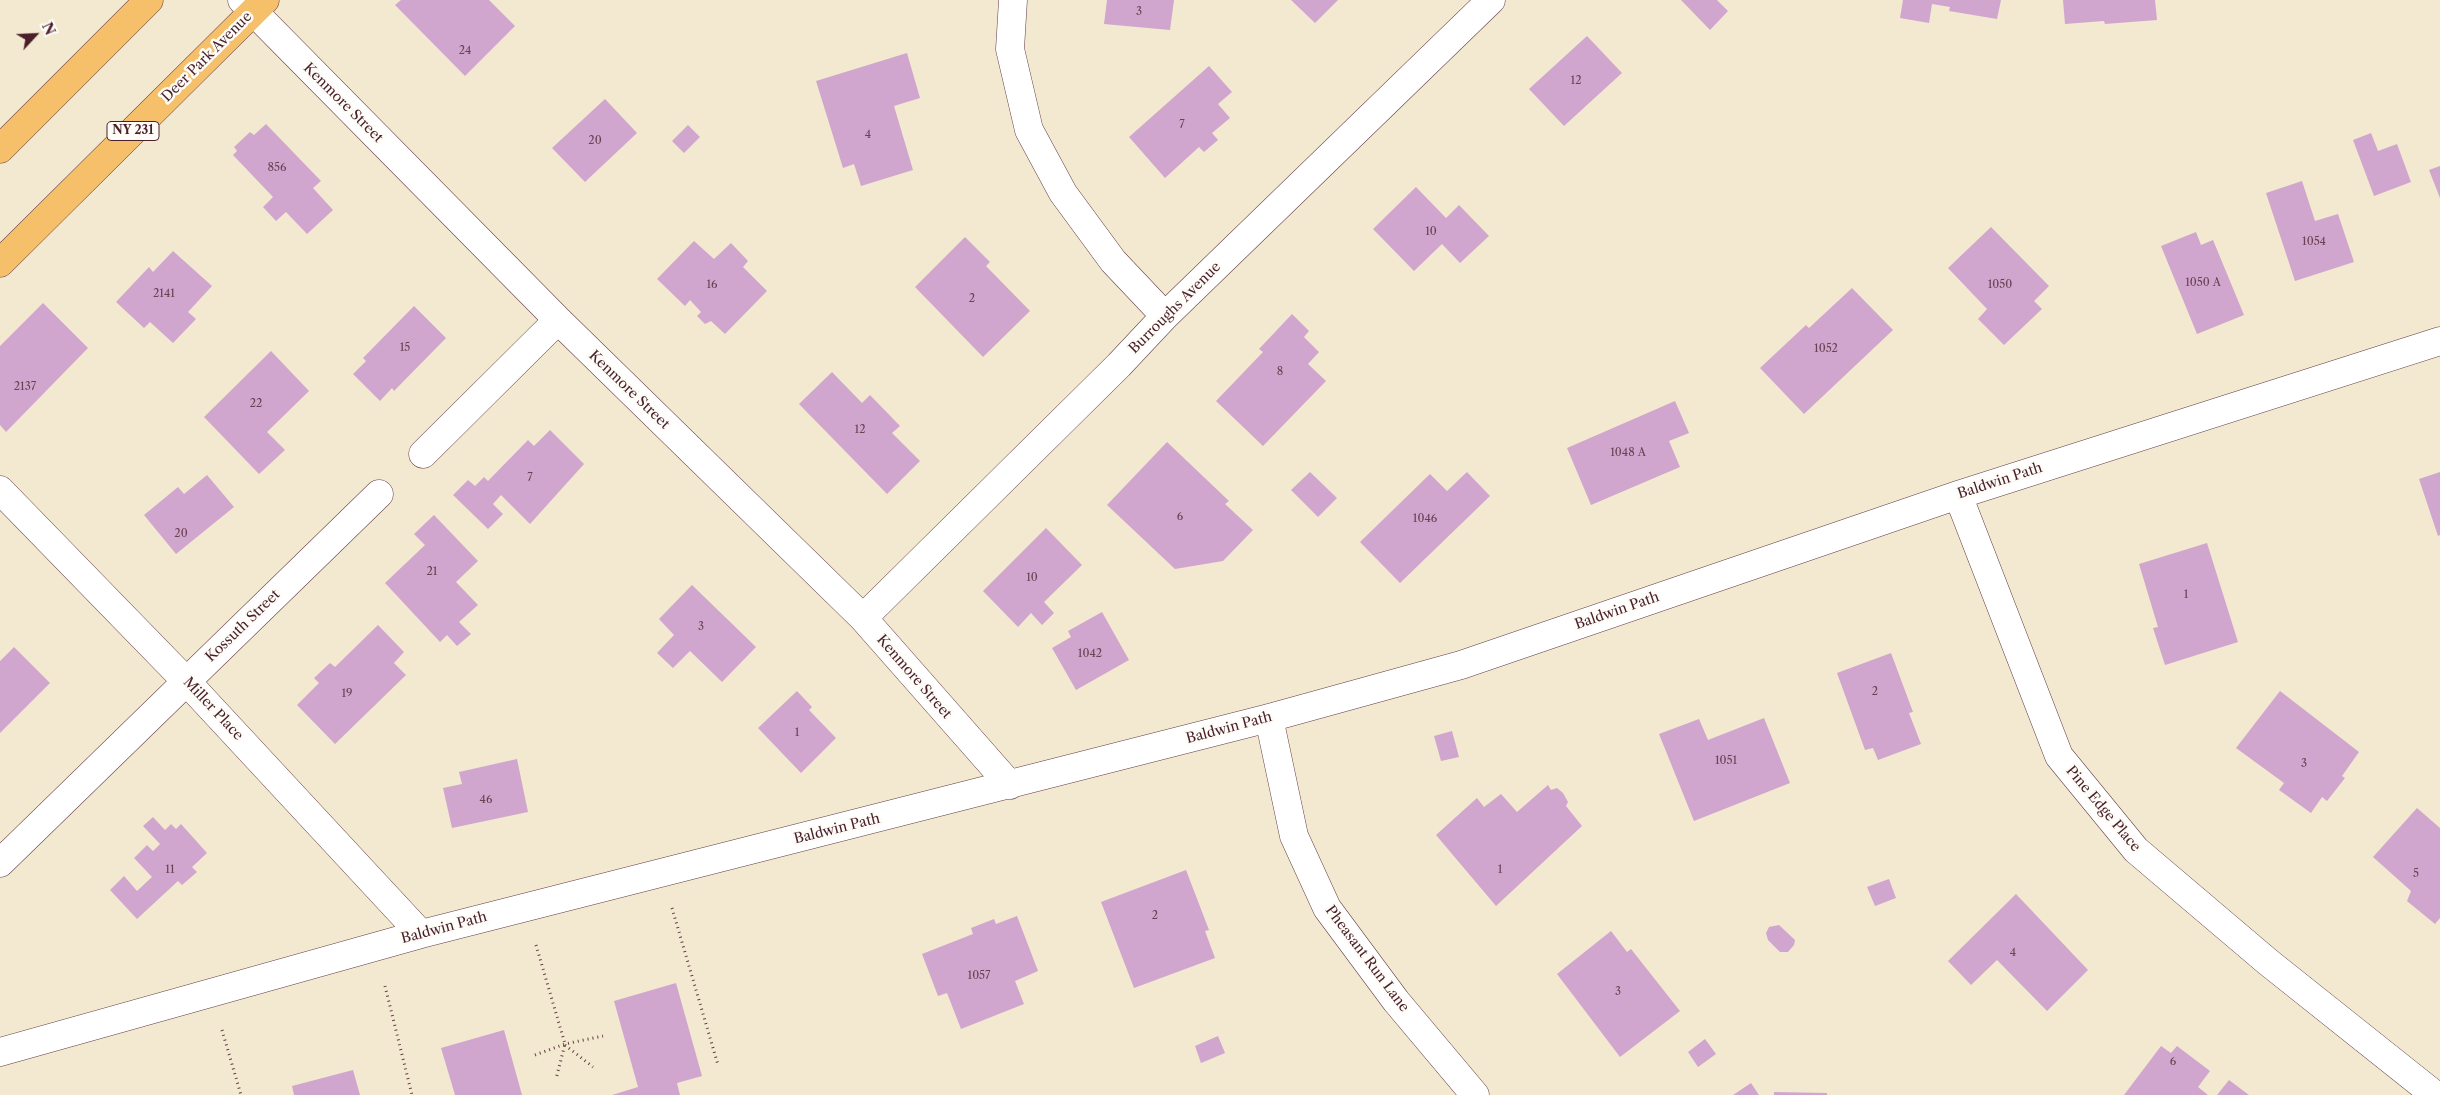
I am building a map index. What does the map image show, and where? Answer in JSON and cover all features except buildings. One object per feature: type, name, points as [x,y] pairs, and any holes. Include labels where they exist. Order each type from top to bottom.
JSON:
[{"type":"main road","points":[[0,149],[149,0]]},
{"type":"main road","name":"Deer Park Avenue","points":[[0,263],[253,4]]},
{"type":"street","points":[[1013,0],[1010,49],[1029,130],[1063,193],[1114,261],[1165,316]]},
{"type":"street","name":"Burroughs Avenue","points":[[863,618],[1165,316],[1491,0]]},
{"type":"street","name":"Kenmore Street","points":[[253,4],[558,320],[863,618],[1010,785]]},
{"type":"street","points":[[423,454],[558,320]]},
{"type":"street","name":"Baldwin Path","points":[[0,1052],[420,934],[1010,785],[1269,718],[1461,665],[1958,495],[2440,341]]},
{"type":"street","name":"Miller Place","points":[[0,490],[186,681],[420,934]]},
{"type":"street","name":"Kossuth Street","points":[[0,863],[379,494]]},
{"type":"street","name":"Pine Edge Place","points":[[1958,495],[2059,756],[2136,850],[2268,962],[2435,1095]]},
{"type":"street","name":"Pheasant Run Lane","points":[[1269,718],[1294,836],[1327,908],[1396,1001],[1475,1095]]},
{"type":"path","points":[[672,908],[718,1065]]},
{"type":"path","points":[[536,945],[565,1044],[556,1079]]},
{"type":"path","points":[[385,986],[412,1095]]},
{"type":"path","points":[[222,1030],[241,1095]]},
{"type":"path","points":[[535,1055],[565,1044],[602,1036]]},
{"type":"path","points":[[565,1044],[592,1068]]}]
